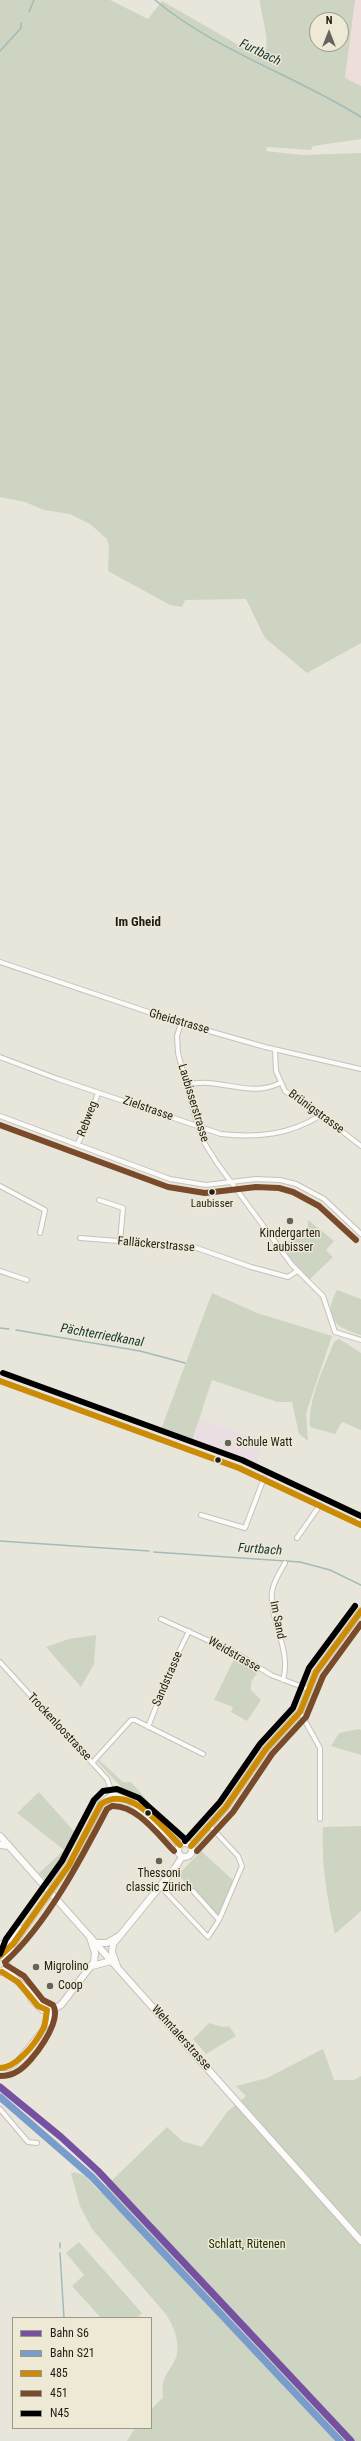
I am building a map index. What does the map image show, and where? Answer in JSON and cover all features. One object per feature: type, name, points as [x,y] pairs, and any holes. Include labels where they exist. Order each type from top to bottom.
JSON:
[{"type":"main road","points":[[117,1968],[112,1952],[118,1937],[182,1857],[191,1855],[191,1846],[210,1826],[240,1788],[266,1749],[300,1712],[308,1689],[319,1667],[361,1611]]},
{"type":"main road","points":[[118,1937],[107,1942],[92,1940],[95,1953],[92,1966],[61,2005],[47,2010],[39,2006],[7,1967],[6,1960],[14,1944],[75,1855],[101,1804],[113,1795],[130,1801],[180,1845]]},
{"type":"main road","name":"Wehntalerstrasse","points":[[0,1836],[361,2241]]},
{"type":"main road","points":[[180,1845],[187,1843],[191,1846]]},
{"type":"main road","points":[[0,1845],[9,1846]]},
{"type":"main road","points":[[180,1845],[178,1852],[182,1857]]},
{"type":"main road","points":[[0,1945],[10,1940],[23,1926],[30,1922]]},
{"type":"main road","points":[[6,1960],[0,1956],[14,1944]]},
{"type":"main road","points":[[92,1966],[111,1961]]},
{"type":"main road","points":[[7,1967],[1,1972],[17,1981]]},
{"type":"street","name":"Gheidstrasse","points":[[0,962],[181,1023],[275,1050],[361,1069]]},
{"type":"street","name":"Laubisserstrasse","points":[[181,1023],[177,1044],[198,1127],[210,1152],[297,1271],[323,1296],[335,1332],[361,1340]]},
{"type":"street","name":"Brünigstrasse","points":[[275,1050],[276,1071],[280,1083],[289,1094],[321,1115],[360,1144]]},
{"type":"street","name":"Zielstrasse","points":[[0,1057],[198,1127],[241,1136],[271,1134],[290,1130],[321,1115]]},
{"type":"street","points":[[187,1085],[207,1082],[254,1090],[280,1083]]},
{"type":"street","name":"Rebweg","points":[[77,1145],[87,1125],[98,1092]]},
{"type":"street","points":[[0,1116],[170,1179],[206,1185],[265,1179],[280,1180],[306,1188],[336,1208],[361,1234]]},
{"type":"street","points":[[0,1186],[45,1210],[40,1233]]},
{"type":"street","points":[[99,1200],[124,1208],[120,1242]]},
{"type":"street","name":"Falläckerstrasse","points":[[80,1238],[194,1247],[251,1267],[288,1277],[297,1271]]},
{"type":"street","points":[[0,1271],[27,1280]]},
{"type":"street","points":[[0,1381],[264,1478],[361,1525]]},
{"type":"street","points":[[201,1515],[245,1528],[264,1478]]},
{"type":"street","points":[[297,1538],[320,1505]]},
{"type":"street","points":[[357,1522],[361,1514]]},
{"type":"street","name":"Im Sand","points":[[283,1680],[284,1651],[272,1600],[272,1590],[285,1563]]},
{"type":"street","name":"Weidstrasse","points":[[161,1619],[189,1631],[283,1680],[308,1689]]},
{"type":"street","name":"Sandstrasse","points":[[148,1727],[173,1664],[189,1631]]},
{"type":"street","name":"Trockenloostrasse","points":[[0,1662],[109,1782],[113,1795]]},
{"type":"street","points":[[300,1712],[320,1748],[322,1761],[320,1819]]},
{"type":"street","points":[[92,1762],[127,1722],[135,1720],[203,1754]]},
{"type":"street","points":[[160,1886],[208,1937],[218,1920],[242,1863],[238,1856],[210,1826]]},
{"type":"street","points":[[193,1891],[218,1920]]},
{"type":"street","points":[[0,2068],[8,2068],[15,2064],[50,2020],[47,2010]]},
{"type":"street","points":[[0,2109],[28,2142],[37,2143]]},
{"type":"street","points":[[0,2118],[5,2114]]},
{"type":"shaded area","points":[[355,0],[361,0],[361,86],[345,78]]},
{"type":"shaded area","name":"Schule Watt","points":[[200,1419],[264,1441],[255,1467],[192,1445]]},
{"type":"green space","points":[[0,0],[110,0],[148,19],[162,1],[263,59],[266,37],[260,0],[355,0],[349,47],[349,12],[309,12],[309,52],[348,52],[345,78],[361,86],[361,139],[313,146],[311,150],[267,147],[266,151],[302,155],[361,153],[361,643],[307,673],[265,638],[246,599],[185,600],[182,607],[170,605],[108,571],[109,547],[107,539],[90,524],[70,514],[44,510],[25,502],[0,497]]},
{"type":"green space","points":[[308,1220],[334,1241],[326,1250],[333,1257],[309,1280],[280,1246],[308,1230]]},
{"type":"green space","points":[[337,1290],[361,1299],[361,1335],[344,1329],[334,1320],[331,1314],[331,1308]]},
{"type":"green space","points":[[212,1293],[257,1313],[332,1336],[306,1413],[308,1441],[299,1434],[292,1402],[277,1402],[212,1380],[191,1444],[160,1432]]},
{"type":"green space","points":[[339,1339],[361,1353],[361,1430],[342,1422],[335,1434],[310,1427],[310,1416],[314,1394],[321,1373],[334,1342]]},
{"type":"green space","points":[[96,1635],[94,1664],[81,1687],[46,1647],[69,1639]]},
{"type":"green space","points":[[236,1655],[259,1670],[251,1682],[251,1690],[261,1700],[247,1721],[231,1712],[233,1707],[214,1700]]},
{"type":"green space","points":[[359,1729],[361,1730],[361,1755],[331,1746],[339,1733]]},
{"type":"green space","points":[[99,1760],[123,1782],[131,1782],[148,1801],[144,1806],[122,1788],[98,1762]]},
{"type":"green space","points":[[39,1792],[79,1837],[51,1884],[39,1873],[64,1850],[17,1813]]},
{"type":"green space","points":[[361,1826],[361,1911],[335,1934],[325,1881],[323,1827]]},
{"type":"green space","points":[[201,1851],[234,1881],[218,1915],[178,1875]]},
{"type":"green space","points":[[209,2023],[222,2027],[229,2026],[236,2036],[206,2054],[193,2039]]},
{"type":"green space","name":"Schlatt, Rütenen","points":[[323,2049],[334,2080],[354,2080],[361,2076],[361,2441],[127,2441],[134,2429],[152,2429],[152,2409],[163,2397],[164,2380],[177,2354],[178,2348],[176,2335],[165,2313],[92,2229],[80,2206],[71,2174],[74,2172],[85,2176],[100,2192],[167,2127],[182,2141],[202,2147],[227,2112],[246,2096],[236,2086],[267,2078]]},
{"type":"green space","points":[[79,2242],[142,2313],[138,2317],[100,2317],[72,2286],[84,2275],[66,2253]]},
{"type":"waterway","points":[[29,12],[34,0]]},
{"type":"waterway","name":"Furtbach","points":[[155,0],[204,34],[309,88],[361,117]]},
{"type":"waterway","points":[[0,51],[21,28],[21,23]]},
{"type":"waterway","name":"Pächterriedkanal","points":[[0,1328],[9,1329]]},
{"type":"waterway","name":"Pächterriedkanal","points":[[16,1330],[140,1351],[185,1363]]},
{"type":"waterway","name":"Furtbach","points":[[0,1541],[149,1551]]},
{"type":"waterway","name":"Furtbach","points":[[154,1552],[300,1562],[330,1570],[361,1585]]},
{"type":"waterway","points":[[60,2243],[60,2248]]},
{"type":"waterway","points":[[60,2253],[64,2317]]},
{"type":"rail line","name":"S6","points":[[0,2087],[61,2137],[98,2171],[351,2441]]},
{"type":"rail line","name":"S21","points":[[0,2097],[92,2177],[340,2441]]},
{"type":"transit line","name":"451","points":[[0,1125],[168,1187],[205,1193],[256,1187],[279,1188],[293,1192],[319,1206],[356,1240]]},
{"type":"transit line","name":"N45","points":[[3,1373],[242,1460],[361,1516]]},
{"type":"transit line","name":"485","points":[[0,1381],[239,1468],[361,1525]]},
{"type":"transit line","name":"N45","points":[[185,1841],[220,1802],[260,1744],[293,1708],[309,1668],[355,1606]]},
{"type":"transit line","name":"485","points":[[191,1846],[226,1807],[266,1749],[300,1712],[316,1672],[361,1611]]},
{"type":"transit line","name":"451","points":[[197,1851],[233,1812],[272,1754],[306,1717],[323,1676],[361,1624]]},
{"type":"transit line","name":"N45","points":[[0,1954],[6,1939],[62,1861],[94,1800],[103,1791],[117,1789],[139,1798],[185,1839]]},
{"type":"transit line","name":"485","points":[[0,1956],[13,1944],[69,1865],[101,1804],[112,1799],[123,1799],[134,1803],[154,1818],[180,1845]]},
{"type":"transit line","name":"451","points":[[5,1962],[20,1947],[49,1910],[86,1849],[107,1809],[112,1806],[130,1810],[154,1829],[174,1851]]},
{"type":"transit line","name":"451","points":[[0,2076],[5,2076],[16,2072],[31,2060],[50,2031],[54,2021],[55,2012],[53,2005],[43,2000],[24,1976],[6,1965]]},
{"type":"transit line","name":"485","points":[[2,1972],[18,1982],[38,2006],[47,2010]]},
{"type":"transit line","name":"485","points":[[0,2068],[12,2064],[25,2054],[31,2047],[44,2027],[47,2010]]},
{"type":"place","name":"Laubisser","points":[[212,1192]]},
{"type":"place","name":"Kindergarten Laubisser","points":[[290,1221]]},
{"type":"place","name":"Schule Watt","points":[[228,1443]]},
{"type":"place","name":"Thessoni classic Zürich","points":[[159,1861]]},
{"type":"place","name":"Migrolino","points":[[36,1967]]},
{"type":"place","name":"Coop","points":[[50,1986]]},
{"type":"district","name":"Im Gheid","points":[[138,923]]}]
